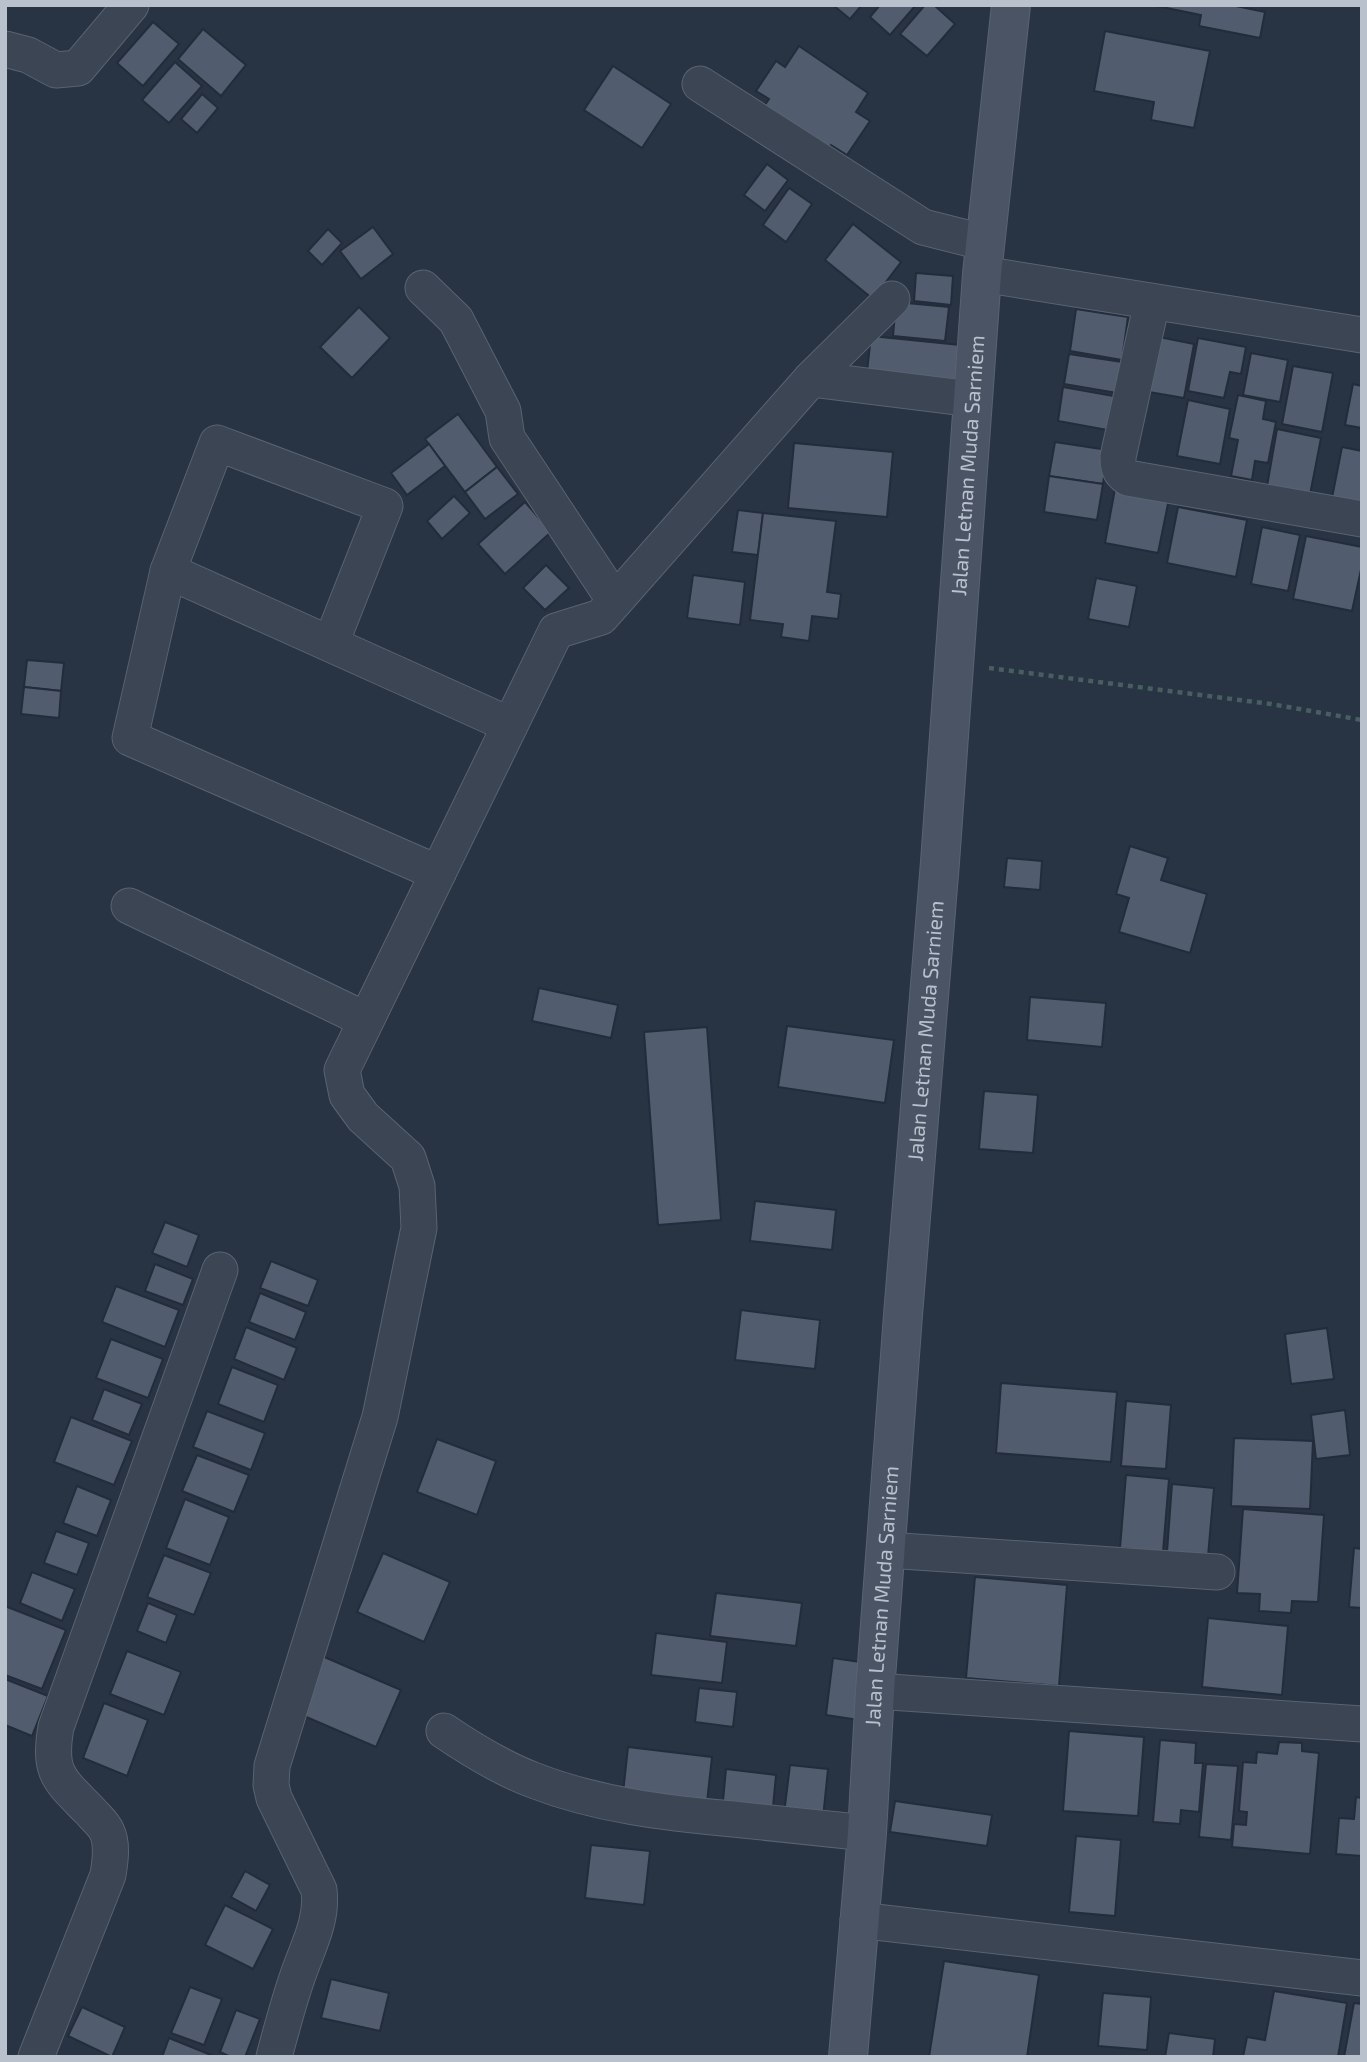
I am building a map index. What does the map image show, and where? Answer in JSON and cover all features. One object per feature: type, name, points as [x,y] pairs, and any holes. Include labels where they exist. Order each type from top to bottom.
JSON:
[{"type":"main road","name":"Jalan Letnan Muda Sarniem","points":[[848,2057],[867,1833],[904,1301],[940,862],[972,399],[1011,5]]},
{"type":"street","points":[[5,49],[28,55],[56,70],[78,68],[131,5]]},
{"type":"street","points":[[700,84],[923,227],[984,258],[1152,302],[1362,335]]},
{"type":"street","points":[[424,288],[456,320],[503,411],[507,438],[615,600]]},
{"type":"street","points":[[274,2057],[296,1980],[319,1919],[321,1904],[319,1889],[274,1798],[271,1785],[272,1766],[380,1417],[419,1228],[417,1186],[408,1158],[363,1117],[347,1095],[342,1070],[556,631],[601,617],[811,379],[892,299]]},
{"type":"street","points":[[1152,302],[1118,457],[1118,467],[1122,474],[1128,478],[1362,519]]},
{"type":"street","points":[[811,379],[972,399]]},
{"type":"street","points":[[331,643],[385,506],[216,443],[169,571],[130,738],[438,873]]},
{"type":"street","points":[[169,571],[510,725]]},
{"type":"street","points":[[129,906],[366,1020]]},
{"type":"street","points":[[36,2057],[108,1875],[111,1854],[108,1832],[64,1785],[53,1767],[52,1747],[56,1727],[220,1270]]},
{"type":"street","points":[[886,1550],[1217,1572]]},
{"type":"street","points":[[875,1692],[1362,1724]]},
{"type":"street","points":[[444,1731],[497,1764],[573,1794],[668,1813],[867,1833]]},
{"type":"street","points":[[858,1920],[1362,1978]]},
{"type":"path","points":[[953,664],[1271,704],[1362,720]]},
{"type":"building","points":[[833,5],[862,5],[850,19]]},
{"type":"building","points":[[880,5],[916,5],[890,35],[870,17]]},
{"type":"building","points":[[925,5],[934,5],[955,24],[927,56],[900,34]]},
{"type":"building","points":[[1152,5],[1231,5],[1265,12],[1260,38],[1199,26],[1201,15]]},
{"type":"building","points":[[153,22],[179,44],[143,86],[117,63]]},
{"type":"building","points":[[203,29],[246,65],[221,96],[178,59]]},
{"type":"building","points":[[1105,31],[1210,51],[1194,128],[1151,120],[1154,102],[1094,91]]},
{"type":"building","points":[[799,46],[868,93],[856,112],[870,121],[847,155],[831,145],[824,156],[759,113],[769,99],[756,91],[776,61],[785,67]]},
{"type":"building","points":[[175,62],[202,86],[169,123],[142,100]]},
{"type":"building","points":[[613,66],[671,104],[642,148],[584,110]]},
{"type":"building","points":[[202,94],[218,108],[197,133],[181,119]]},
{"type":"building","points":[[767,164],[788,180],[765,211],[744,195]]},
{"type":"building","points":[[789,188],[812,204],[786,242],[763,225]]},
{"type":"building","points":[[853,224],[901,262],[873,299],[825,260]]},
{"type":"building","points":[[373,227],[393,254],[361,279],[340,251]]},
{"type":"building","points":[[328,229],[342,243],[322,265],[308,251]]},
{"type":"building","points":[[916,273],[953,276],[951,305],[914,301]]},
{"type":"building","points":[[896,302],[949,307],[945,341],[893,336]]},
{"type":"building","points":[[359,307],[390,338],[352,378],[320,347]]},
{"type":"building","points":[[1076,309],[1128,317],[1122,360],[1070,351]]},
{"type":"building","points":[[871,336],[960,345],[957,380],[867,372]]},
{"type":"building","points":[[1159,337],[1194,344],[1184,398],[1149,392]]},
{"type":"building","points":[[1198,338],[1246,347],[1241,374],[1230,372],[1224,398],[1188,391]]},
{"type":"building","points":[[1251,353],[1288,360],[1280,402],[1243,395]]},
{"type":"building","points":[[1069,354],[1122,362],[1117,393],[1064,384]]},
{"type":"building","points":[[1293,366],[1333,373],[1322,432],[1282,424]]},
{"type":"building","points":[[1353,384],[1362,386],[1362,428],[1345,425]]},
{"type":"building","points":[[1063,387],[1119,397],[1113,431],[1058,421]]},
{"type":"building","points":[[1238,395],[1266,401],[1263,419],[1276,422],[1268,463],[1255,461],[1252,480],[1231,476],[1238,440],[1229,438]]},
{"type":"building","points":[[1188,400],[1230,409],[1220,464],[1177,456]]},
{"type":"building","points":[[458,414],[497,467],[465,492],[425,439]]},
{"type":"building","points":[[1277,429],[1321,438],[1309,500],[1266,492]]},
{"type":"building","points":[[1055,442],[1108,450],[1103,484],[1049,476]]},
{"type":"building","points":[[794,443],[893,452],[887,517],[788,508]]},
{"type":"building","points":[[429,444],[445,466],[407,495],[391,473]]},
{"type":"building","points":[[1342,447],[1362,451],[1362,514],[1330,508]]},
{"type":"building","points":[[497,467],[518,494],[485,519],[465,492]]},
{"type":"building","points":[[1049,476],[1103,484],[1097,520],[1044,512]]},
{"type":"building","points":[[1117,478],[1171,489],[1158,553],[1105,543]]},
{"type":"building","points":[[454,496],[470,513],[442,539],[427,521]]},
{"type":"building","points":[[525,502],[551,532],[505,574],[478,544]]},
{"type":"building","points":[[1178,507],[1247,520],[1236,577],[1167,563]]},
{"type":"building","points":[[738,510],[763,513],[758,555],[732,552]]},
{"type":"building","points":[[763,513],[836,521],[827,592],[841,594],[838,619],[812,616],[809,641],[781,637],[783,624],[750,620]]},
{"type":"building","points":[[1262,527],[1300,535],[1288,591],[1251,584]]},
{"type":"building","points":[[1306,536],[1362,547],[1362,565],[1352,611],[1293,599]]},
{"type":"building","points":[[546,565],[569,588],[545,610],[523,588]]},
{"type":"building","points":[[693,575],[745,582],[740,625],[687,618]]},
{"type":"building","points":[[1096,578],[1137,586],[1129,627],[1088,619]]},
{"type":"building","points":[[27,660],[64,663],[61,691],[24,687]]},
{"type":"building","points":[[24,687],[61,691],[59,718],[21,714]]},
{"type":"building","points":[[1130,846],[1168,858],[1161,880],[1207,894],[1190,953],[1119,932],[1129,898],[1116,894]]},
{"type":"building","points":[[1007,858],[1042,861],[1040,890],[1004,887]]},
{"type":"building","points":[[539,988],[618,1005],[611,1038],[532,1021]]},
{"type":"building","points":[[1030,997],[1106,1003],[1102,1047],[1027,1040]]},
{"type":"building","points":[[787,1026],[894,1040],[885,1103],[778,1087]]},
{"type":"building","points":[[707,1027],[721,1220],[658,1225],[644,1032]]},
{"type":"building","points":[[984,1091],[1038,1095],[1033,1153],[979,1149]]},
{"type":"building","points":[[755,1201],[836,1210],[832,1250],[750,1241]]},
{"type":"building","points":[[165,1222],[199,1235],[187,1267],[152,1253]]},
{"type":"building","points":[[271,1261],[318,1280],[308,1306],[260,1288]]},
{"type":"building","points":[[155,1264],[193,1279],[183,1305],[145,1291]]},
{"type":"building","points":[[116,1286],[179,1310],[165,1347],[102,1322]]},
{"type":"building","points":[[260,1293],[306,1312],[295,1340],[249,1322]]},
{"type":"building","points":[[741,1310],[820,1320],[815,1369],[735,1360]]},
{"type":"building","points":[[246,1327],[297,1348],[284,1380],[234,1359]]},
{"type":"building","points":[[1327,1328],[1334,1379],[1291,1384],[1285,1334]]},
{"type":"building","points":[[111,1339],[163,1359],[148,1398],[96,1378]]},
{"type":"building","points":[[232,1367],[278,1385],[264,1422],[218,1404]]},
{"type":"building","points":[[1001,1383],[1117,1392],[1111,1462],[996,1453]]},
{"type":"building","points":[[104,1389],[142,1404],[129,1435],[92,1420]]},
{"type":"building","points":[[1126,1401],[1171,1405],[1166,1469],[1121,1466]]},
{"type":"building","points":[[1345,1410],[1350,1455],[1316,1459],[1311,1415]]},
{"type":"building","points":[[207,1411],[265,1433],[251,1470],[193,1447]]},
{"type":"building","points":[[71,1417],[132,1441],[114,1485],[54,1462]]},
{"type":"building","points":[[1234,1438],[1313,1441],[1310,1509],[1231,1506]]},
{"type":"building","points":[[437,1439],[496,1461],[477,1515],[417,1492]]},
{"type":"building","points":[[197,1455],[249,1475],[234,1512],[182,1491]]},
{"type":"building","points":[[1126,1475],[1169,1479],[1163,1552],[1120,1548]]},
{"type":"building","points":[[1172,1484],[1214,1488],[1208,1556],[1167,1552]]},
{"type":"building","points":[[77,1486],[111,1500],[97,1536],[63,1523]]},
{"type":"building","points":[[185,1499],[229,1517],[210,1565],[166,1548]]},
{"type":"building","points":[[1243,1509],[1324,1515],[1318,1602],[1292,1601],[1291,1613],[1259,1611],[1260,1594],[1237,1593]]},
{"type":"building","points":[[56,1531],[89,1543],[77,1575],[44,1563]]},
{"type":"building","points":[[1354,1548],[1362,1549],[1362,1608],[1349,1607]]},
{"type":"building","points":[[383,1553],[450,1582],[424,1642],[357,1612]]},
{"type":"building","points":[[164,1555],[211,1573],[194,1615],[147,1597]]},
{"type":"building","points":[[32,1572],[75,1589],[62,1621],[20,1603]]},
{"type":"building","points":[[975,1577],[1067,1585],[1059,1686],[966,1678]]},
{"type":"building","points":[[716,1593],[802,1603],[796,1646],[710,1636]]},
{"type":"building","points":[[148,1603],[177,1615],[166,1643],[137,1631]]},
{"type":"building","points":[[5,1606],[66,1630],[42,1689],[5,1675]]},
{"type":"building","points":[[1208,1618],[1288,1626],[1282,1695],[1202,1687]]},
{"type":"building","points":[[656,1633],[727,1642],[722,1683],[651,1675]]},
{"type":"building","points":[[127,1651],[181,1672],[164,1715],[110,1694]]},
{"type":"building","points":[[322,1656],[401,1690],[376,1747],[297,1713]]},
{"type":"building","points":[[833,1658],[867,1663],[859,1720],[826,1715]]},
{"type":"building","points":[[5,1679],[48,1696],[32,1736],[5,1725]]},
{"type":"building","points":[[699,1688],[737,1692],[733,1727],[695,1722]]},
{"type":"building","points":[[104,1703],[148,1720],[127,1776],[83,1758]]},
{"type":"building","points":[[1069,1731],[1144,1737],[1138,1816],[1063,1811]]},
{"type":"building","points":[[1160,1740],[1196,1743],[1195,1763],[1203,1763],[1199,1812],[1181,1810],[1180,1824],[1153,1822]]},
{"type":"building","points":[[1279,1742],[1302,1743],[1302,1751],[1319,1753],[1310,1854],[1232,1847],[1234,1824],[1246,1825],[1247,1812],[1239,1811],[1243,1762],[1256,1763],[1257,1752],[1277,1754]]},
{"type":"building","points":[[628,1747],[712,1757],[707,1802],[623,1793]]},
{"type":"building","points":[[1206,1764],[1238,1766],[1231,1840],[1199,1837]]},
{"type":"building","points":[[790,1765],[828,1769],[823,1818],[784,1814]]},
{"type":"building","points":[[726,1769],[776,1775],[773,1807],[723,1801]]},
{"type":"building","points":[[1356,1797],[1362,1798],[1362,1856],[1336,1854],[1339,1818],[1354,1819]]},
{"type":"building","points":[[895,1801],[992,1815],[987,1846],[890,1832]]},
{"type":"building","points":[[1076,1836],[1121,1840],[1115,1916],[1069,1912]]},
{"type":"building","points":[[591,1845],[650,1851],[644,1905],[585,1898]]},
{"type":"building","points":[[245,1871],[270,1885],[256,1911],[231,1897]]},
{"type":"building","points":[[225,1905],[273,1929],[253,1969],[205,1945]]},
{"type":"building","points":[[944,1961],[1039,1975],[1027,2057],[929,2057]]},
{"type":"building","points":[[331,1979],[389,1993],[380,2031],[321,2018]]},
{"type":"building","points":[[190,1987],[222,1999],[204,2045],[171,2033]]},
{"type":"building","points":[[1274,1991],[1347,2003],[1338,2057],[1243,2057],[1247,2037],[1265,2040]]},
{"type":"building","points":[[1103,1993],[1151,1997],[1147,2050],[1098,2046]]},
{"type":"building","points":[[1354,2003],[1362,2004],[1362,2057],[1344,2057]]},
{"type":"building","points":[[82,2007],[125,2027],[112,2057],[68,2036]]},
{"type":"building","points":[[236,2010],[260,2019],[245,2057],[231,2057],[220,2052]]},
{"type":"building","points":[[1169,2033],[1215,2039],[1213,2057],[1165,2057]]},
{"type":"building","points":[[169,2038],[216,2057],[162,2057]]}]
